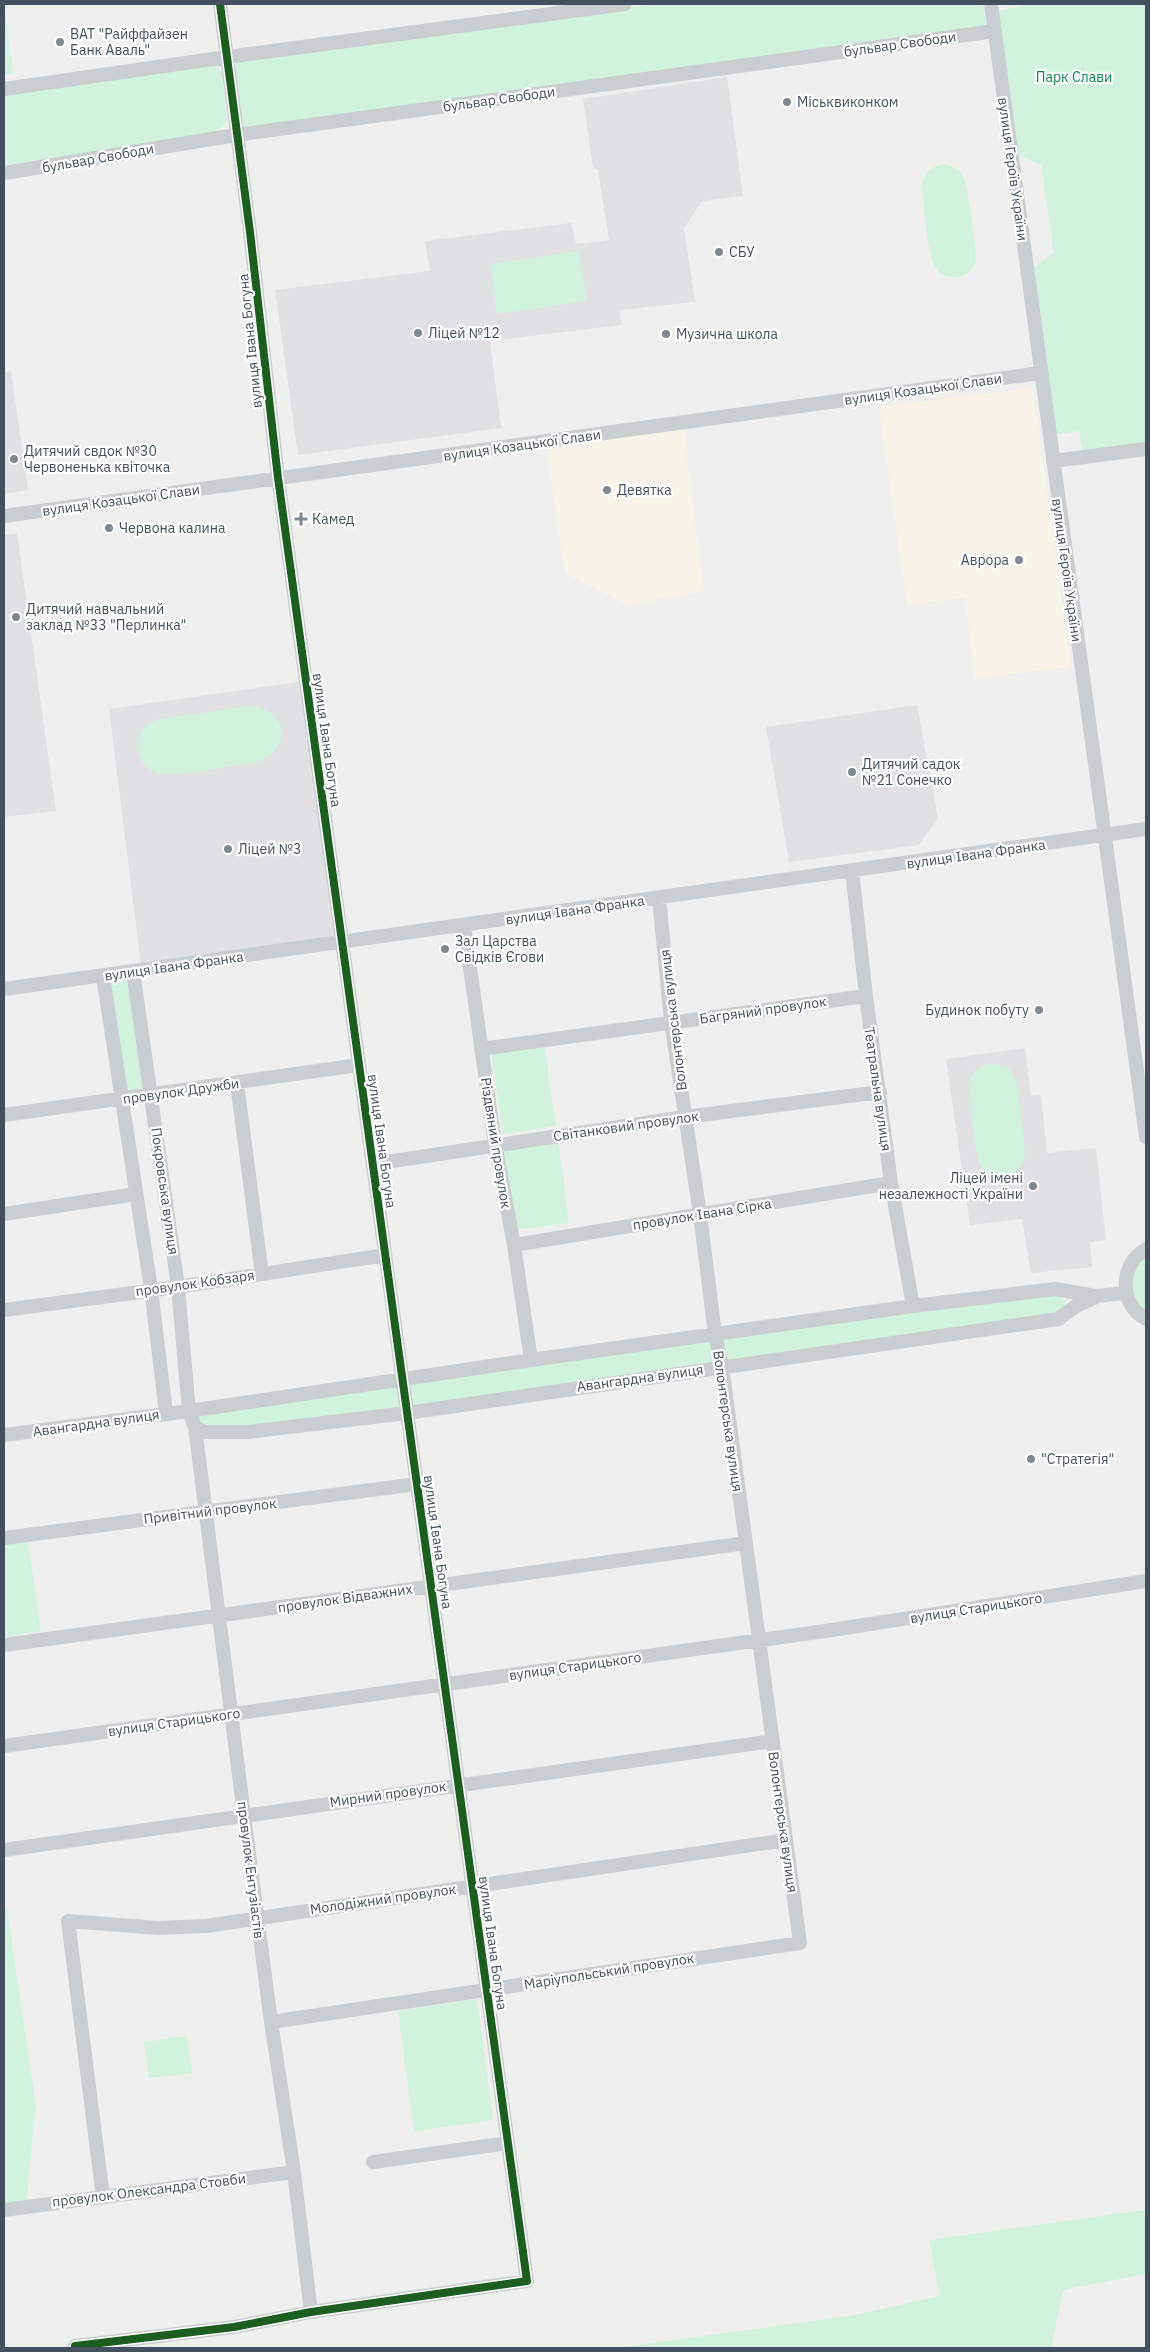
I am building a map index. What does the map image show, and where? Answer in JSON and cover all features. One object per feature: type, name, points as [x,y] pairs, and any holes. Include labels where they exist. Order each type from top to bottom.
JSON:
[{"type":"street","name":"вулиця Івана Богуна","points":[[220,4],[250,232],[278,478],[527,2281],[311,2312]]},
{"type":"street","points":[[4,90],[227,57],[625,4]]},
{"type":"street","name":"вулиця Героїв України","points":[[991,4],[1146,1137]]},
{"type":"street","name":"бульвар Свободи","points":[[4,173],[236,135],[994,31]]},
{"type":"street","name":"вулиця Козацької Слави","points":[[4,516],[1040,373]]},
{"type":"street","points":[[1053,461],[1146,449]]},
{"type":"street","name":"вулиця Івана Франка","points":[[4,989],[1146,829]]},
{"type":"street","name":"Театральна вулиця","points":[[852,871],[866,996],[891,1183],[913,1306]]},
{"type":"street","name":"Волонтерська вулиця","points":[[659,898],[671,1022],[700,1214],[715,1334],[722,1366],[800,1943]]},
{"type":"street","name":"Різдвяний провулок","points":[[464,925],[494,1144],[514,1245],[531,1360]]},
{"type":"street","name":"Покровська вулиця","points":[[133,971],[178,1287],[189,1411]]},
{"type":"street","name":"Покровська вулиця","points":[[102,976],[151,1289],[166,1414]]},
{"type":"street","name":"Багряний провулок","points":[[482,1049],[866,996]]},
{"type":"street","name":"провулок Дружби","points":[[4,1115],[151,1096],[359,1065]]},
{"type":"street","points":[[236,1084],[262,1274]]},
{"type":"street","name":"Світанковий провулок","points":[[373,1164],[494,1144],[684,1117],[880,1092]]},
{"type":"street","name":"провулок Івана Сірка","points":[[514,1245],[891,1183]]},
{"type":"street","points":[[4,1214],[136,1194]]},
{"type":"street","points":[[1146,1249],[1130,1265],[1125,1283],[1126,1293],[1135,1310],[1146,1319]]},
{"type":"street","name":"провулок Кобзаря","points":[[4,1310],[151,1289],[178,1287],[385,1255]]},
{"type":"street","name":"Авангардна вулиця","points":[[4,1435],[189,1411],[402,1378],[913,1306],[1055,1289],[1096,1296],[1126,1293]]},
{"type":"street","name":"Авангардна вулиця","points":[[195,1427],[205,1432],[248,1432],[407,1413],[722,1366],[1058,1319],[1076,1306],[1096,1296]]},
{"type":"street","points":[[189,1411],[195,1427]]},
{"type":"street","name":"провулок Ентузіастів","points":[[195,1427],[204,1512],[257,1917],[294,2172],[311,2312]]},
{"type":"street","name":"Привітний провулок","points":[[4,1538],[417,1484]]},
{"type":"street","name":"провулок Відважних","points":[[4,1645],[746,1543]]},
{"type":"street","name":"вулиця Старицького","points":[[4,1746],[759,1640],[1146,1581]]},
{"type":"street","name":"Мирний провулок","points":[[4,1850],[458,1784],[773,1741]]},
{"type":"street","name":"Молодіжний провулок","points":[[103,2197],[68,1921],[158,1928],[206,1926],[786,1840]]},
{"type":"street","name":"Маріупольський провулок","points":[[271,2022],[800,1943]]},
{"type":"street","points":[[373,2162],[508,2143]]},
{"type":"street","name":"провулок Олександра Стовби","points":[[4,2210],[294,2172]]},
{"type":"street","points":[[75,2346],[234,2327],[311,2312]]},
{"type":"shaded area","name":"Ліцей №12","points":[[727,77],[743,196],[702,201],[684,228],[695,302],[620,310],[621,325],[490,341],[501,428],[298,455],[275,290],[430,271],[425,241],[571,223],[576,244],[609,240],[598,170],[593,167],[583,99]]},
{"type":"shaded area","name":"Дитячий свдок №30 Червоненька квіточка","points":[[11,371],[28,490],[4,494],[4,372]]},
{"type":"shaded area","points":[[1033,388],[1071,667],[975,678],[965,598],[907,604],[879,407]]},
{"type":"shaded area","points":[[683,423],[703,591],[629,605],[565,573],[546,441]]},
{"type":"shaded area","name":"Дитячий навчальний заклад №33 \"Перлинка\"","points":[[17,533],[56,811],[4,817],[4,535]]},
{"type":"shaded area","name":"Ліцей №3","points":[[305,681],[342,942],[141,965],[109,709]]},
{"type":"shaded area","name":"Дитячий садок №21 Сонечко","points":[[917,705],[938,818],[919,845],[789,862],[766,727]]},
{"type":"shaded area","name":"Ліцей імені незалежності України","points":[[1025,1048],[1031,1096],[1041,1095],[1047,1153],[1096,1148],[1106,1240],[1090,1242],[1092,1267],[1031,1273],[1022,1219],[970,1225],[946,1059]]},
{"type":"green space","points":[[4,4],[13,74],[4,75]]},
{"type":"green space","points":[[655,4],[983,4],[986,23],[984,26],[243,130],[234,63]]},
{"type":"green space","name":"Парк Слави","points":[[1030,4],[1146,4],[1146,449],[1084,457],[1079,431],[1049,435],[1027,272],[1054,253],[1041,165],[1011,151],[994,12]]},
{"type":"green space","points":[[215,65],[222,73],[227,120],[212,135],[4,165],[4,93]]},
{"type":"green space","points":[[944,164],[957,169],[963,175],[974,233],[975,262],[968,272],[957,277],[946,276],[936,268],[930,253],[925,218],[922,189],[923,179],[931,169]]},
{"type":"green space","points":[[579,251],[587,301],[497,314],[490,264]]},
{"type":"green space","points":[[250,706],[262,708],[271,714],[278,721],[281,729],[281,738],[277,747],[271,755],[260,761],[165,774],[157,773],[148,768],[138,753],[140,734],[148,725],[159,719]]},
{"type":"green space","points":[[135,979],[151,1089],[127,1092],[109,984]]},
{"type":"green space","points":[[544,1044],[556,1126],[503,1134],[491,1051]]},
{"type":"green space","points":[[994,1063],[1005,1067],[1013,1074],[1018,1090],[1023,1132],[1025,1155],[1023,1165],[1015,1173],[1004,1177],[992,1175],[981,1167],[976,1151],[971,1109],[969,1086],[972,1076],[979,1068]]},
{"type":"green space","points":[[558,1139],[569,1223],[514,1230],[503,1145]]},
{"type":"green space","points":[[1146,1255],[1146,1314],[1133,1299],[1132,1272]]},
{"type":"green space","points":[[1055,1289],[1066,1303],[1058,1319],[407,1413],[205,1432],[189,1411]]},
{"type":"green space","points":[[27,1535],[41,1631],[4,1637],[4,1538]]},
{"type":"green space","points":[[4,1909],[7,1909],[36,2107],[25,2210],[4,2213]]},
{"type":"green space","points":[[477,1999],[493,2120],[414,2131],[398,2011]]},
{"type":"green space","points":[[187,2036],[192,2073],[149,2078],[144,2042]]},
{"type":"green space","points":[[1146,2210],[1146,2274],[1063,2290],[1051,2348],[616,2348],[850,2316],[940,2296],[929,2240]]},
{"type":"cycle path","points":[[75,2346],[234,2327],[311,2312],[527,2281],[278,478],[250,232],[220,4]]},
{"type":"place","name":"ВАТ \"Райффайзен Банк Аваль\"","points":[[60,42]]},
{"type":"place","name":"Міськвиконком","points":[[787,102]]},
{"type":"place","name":"СБУ","points":[[719,252]]},
{"type":"place","name":"Ліцей №12","points":[[418,333]]},
{"type":"place","name":"Музична школа","points":[[666,334]]},
{"type":"place","name":"Дитячий свдок №30 Червоненька квіточка","points":[[14,459]]},
{"type":"place","name":"Девятка","points":[[607,490]]},
{"type":"place","name":"Камед","points":[[301,519]]},
{"type":"place","name":"Червона калина","points":[[109,528]]},
{"type":"place","name":"Аврора","points":[[1019,560]]},
{"type":"place","name":"Дитячий навчальний заклад №33 \"Перлинка\"","points":[[16,617]]},
{"type":"place","name":"Дитячий садок №21 Сонечко","points":[[852,772]]},
{"type":"place","name":"Ліцей №3","points":[[228,849]]},
{"type":"place","name":"Зал Царства Свідків Єгови","points":[[445,949]]},
{"type":"place","name":"Будинок побуту","points":[[1039,1010]]},
{"type":"place","name":"Ліцей імені незалежності України","points":[[1033,1186]]},
{"type":"place","name":"\"Стратегія\"","points":[[1031,1459]]}]
